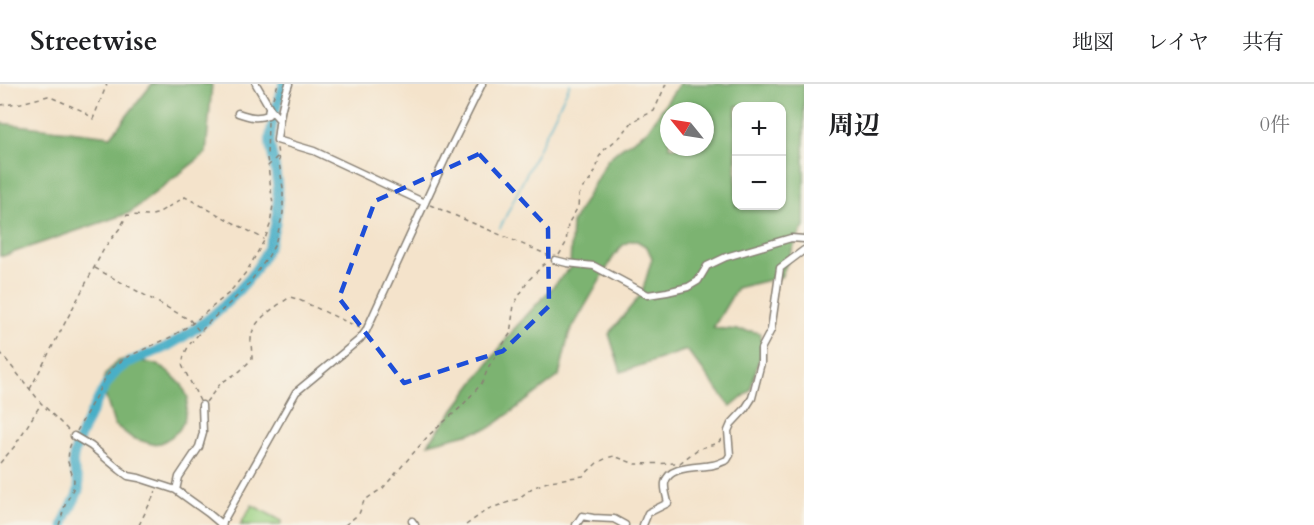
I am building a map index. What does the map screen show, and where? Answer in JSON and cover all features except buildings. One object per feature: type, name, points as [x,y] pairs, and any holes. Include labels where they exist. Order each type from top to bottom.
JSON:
[{"type":"street","points":[[256,84],[269,111],[278,118]]},
{"type":"street","points":[[289,84],[278,118],[277,140],[314,151],[425,203]]},
{"type":"street","points":[[77,438],[128,476],[176,490],[221,525],[296,392],[360,339],[366,331],[482,84]]},
{"type":"street","points":[[238,113],[250,118],[263,117],[269,111]]},
{"type":"street","points":[[555,260],[594,266],[648,295],[688,287],[698,281],[707,266],[726,257],[791,238],[804,239]]},
{"type":"street","points":[[643,525],[648,513],[668,503],[665,480],[669,474],[683,469],[714,465],[727,460],[730,455],[728,431],[752,398],[761,363],[761,349],[771,330],[780,268],[804,250]]},
{"type":"street","points":[[176,490],[179,477],[199,447],[203,433],[202,405]]},
{"type":"street","points":[[576,525],[582,516],[614,519],[625,525]]},
{"type":"path","points":[[0,105],[21,103],[48,96],[83,111],[93,119],[107,84]]},
{"type":"path","points":[[59,525],[73,489],[74,480],[68,462],[69,449],[77,438],[113,367],[127,357],[171,337],[193,323],[229,293],[247,272],[265,239],[273,205],[267,158],[269,111],[278,84]]},
{"type":"path","points":[[345,525],[359,514],[364,501],[383,488],[429,435],[461,407],[482,383],[489,366],[510,334],[514,305],[528,281],[543,265],[555,260],[566,243],[568,224],[578,207],[579,195],[592,178],[599,157],[633,121],[654,111],[666,84]]},
{"type":"path","points":[[277,140],[283,188],[283,213],[275,244],[245,289],[209,322],[189,345],[182,365],[202,405],[209,400],[221,383],[240,371],[252,359],[251,338],[254,328],[265,316],[290,297],[366,331]]},
{"type":"path","points":[[268,166],[278,156]]},
{"type":"path","points":[[30,389],[105,247],[127,215],[156,214],[185,197],[265,239]]},
{"type":"path","points":[[425,203],[555,260]]},
{"type":"path","points":[[94,268],[190,320],[200,332]]},
{"type":"path","points":[[0,352],[41,403],[77,438]]},
{"type":"path","points":[[0,463],[14,447],[41,403]]},
{"type":"path","points":[[466,525],[488,509],[518,499],[532,489],[550,481],[583,476],[607,458],[614,456],[634,464],[680,463],[698,449],[718,443],[728,431]]},
{"type":"path","points":[[139,525],[159,485]]},
{"type":"highlighted area","points":[[479,154],[548,228],[549,306],[503,351],[404,383],[339,298],[375,201]]},
{"type":"green space","points":[[152,84],[212,84],[206,153],[129,213],[0,256],[0,123],[111,136]]},
{"type":"green space","points":[[679,84],[804,84],[804,227],[781,277],[737,288],[713,328],[760,333],[763,351],[750,391],[731,407],[687,350],[621,372],[609,334],[642,293],[652,258],[647,247],[637,241],[630,241],[623,245],[614,256],[569,334],[559,376],[490,428],[428,444],[514,329],[570,268],[572,223],[608,159],[647,131],[660,112],[660,156],[714,156],[714,102],[667,102]]},
{"type":"green space","points":[[129,358],[158,365],[169,372],[182,385],[188,398],[184,421],[179,430],[161,443],[152,444],[132,438],[114,424],[102,385],[105,375],[116,362]]},
{"type":"green space","points":[[252,505],[282,521],[280,525],[240,525]]},
{"type":"waterway","points":[[63,525],[79,488],[73,466],[74,454],[90,416],[116,372],[121,367],[168,346],[197,328],[238,291],[260,263],[268,248],[276,219],[278,199],[277,178],[270,141],[275,112],[284,84]]},
{"type":"waterway","points":[[500,228],[570,84]]}]
